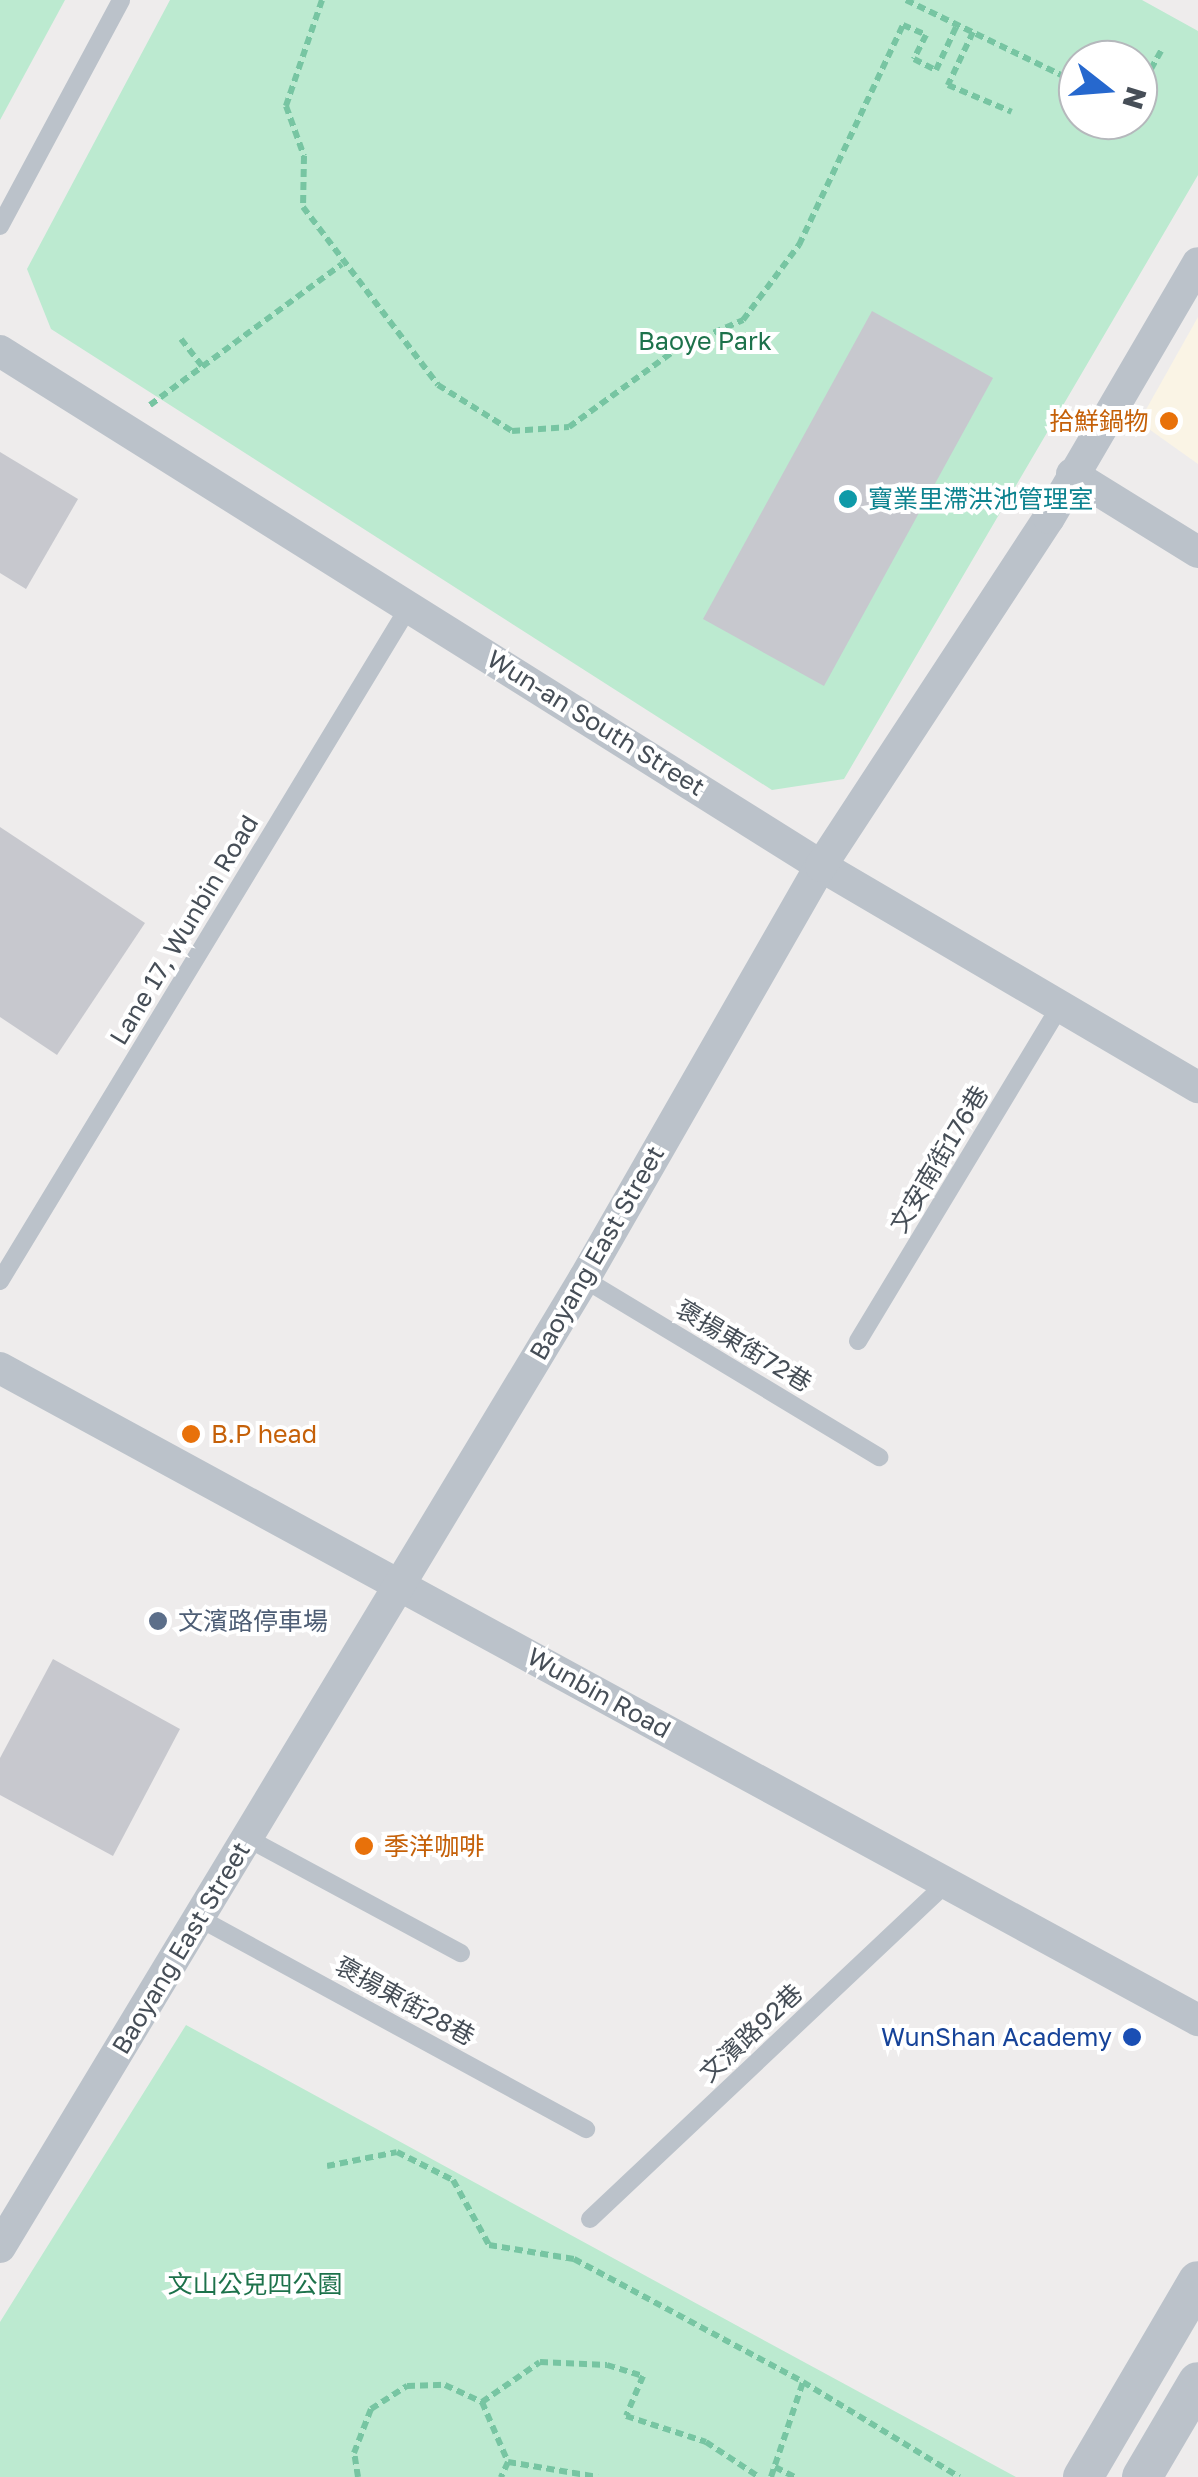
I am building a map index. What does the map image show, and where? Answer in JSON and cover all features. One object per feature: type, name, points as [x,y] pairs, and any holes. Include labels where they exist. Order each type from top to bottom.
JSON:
[{"type":"street","name":"Baoyang East Street","points":[[0,2247],[584,1279],[821,866],[1072,474],[1198,263]]},
{"type":"street","name":"Wun-an South Street","points":[[0,351],[821,866],[1062,1003],[1198,1087]]},
{"type":"street","points":[[1072,474],[1198,552]]},
{"type":"street","name":"Wunbin Road","points":[[0,1368],[1198,2020]]},
{"type":"street","points":[[1083,2477],[1198,2281]]},
{"type":"street","points":[[1142,2477],[1198,2382]]},
{"type":"lane","points":[[0,226],[120,0]]},
{"type":"lane","name":"Lane 17, Wunbin Road","points":[[0,1281],[410,605]]},
{"type":"lane","name":"文安南街176巷","points":[[858,1340],[1062,1003]]},
{"type":"lane","name":"褒揚東街72巷","points":[[584,1279],[878,1457]]},
{"type":"lane","points":[[247,1838],[461,1952]]},
{"type":"lane","name":"文濱路92巷","points":[[590,2219],[947,1883]]},
{"type":"lane","name":"褒揚東街28巷","points":[[199,1918],[586,2129]]},
{"type":"path","points":[[322,0],[286,106],[304,156],[303,207],[342,264],[438,385],[512,431],[569,426],[678,348],[743,320],[799,244],[903,25],[926,35],[914,60],[936,70],[957,25]]},
{"type":"path","points":[[906,0],[1058,73]]},
{"type":"path","points":[[973,32],[948,85],[1012,112]]},
{"type":"path","points":[[1158,58],[1162,51]]},
{"type":"path","points":[[148,407],[342,264]]},
{"type":"path","points":[[181,339],[202,366]]},
{"type":"path","points":[[327,2166],[397,2152],[452,2180],[489,2245],[574,2259],[803,2382],[959,2477]]},
{"type":"path","points":[[482,2402],[540,2362],[607,2366],[643,2376],[626,2416],[706,2442],[758,2477]]},
{"type":"path","points":[[771,2477],[803,2382]]},
{"type":"path","points":[[348,2477],[358,2475],[354,2453],[371,2408],[406,2386],[445,2385],[482,2402],[508,2462],[501,2477]]},
{"type":"path","points":[[508,2462],[598,2477]]},
{"type":"path","points":[[775,2467],[795,2477]]},
{"type":"shaded area","points":[[1198,317],[1198,464],[1139,422]]},
{"type":"green space","points":[[0,0],[65,0],[0,120]]},
{"type":"green space","name":"Baoye Park","points":[[170,0],[1142,0],[1198,31],[1198,175],[844,779],[772,790],[51,329],[27,269]]},
{"type":"green space","name":"文山公兒四公園","points":[[186,2025],[1016,2477],[0,2477],[0,2322]]},
{"type":"building","name":"寶業里滯洪池管理室","points":[[872,311],[993,378],[824,686],[703,619]]},
{"type":"building","points":[[0,452],[78,499],[26,589],[0,573]]},
{"type":"building","points":[[0,827],[145,923],[57,1055],[0,1017]]},
{"type":"building","points":[[53,1659],[180,1729],[113,1856],[0,1795],[0,1758]]},
{"type":"place","name":"拾鮮鍋物","points":[[1169,421]]},
{"type":"place","name":"寶業里滯洪池管理室","points":[[848,499]]},
{"type":"place","name":"B.P head","points":[[191,1434]]},
{"type":"place","name":"文濱路停車場","points":[[158,1621]]},
{"type":"place","name":"季洋咖啡","points":[[364,1846]]},
{"type":"place","name":"WunShan Academy","points":[[1132,2037]]}]
